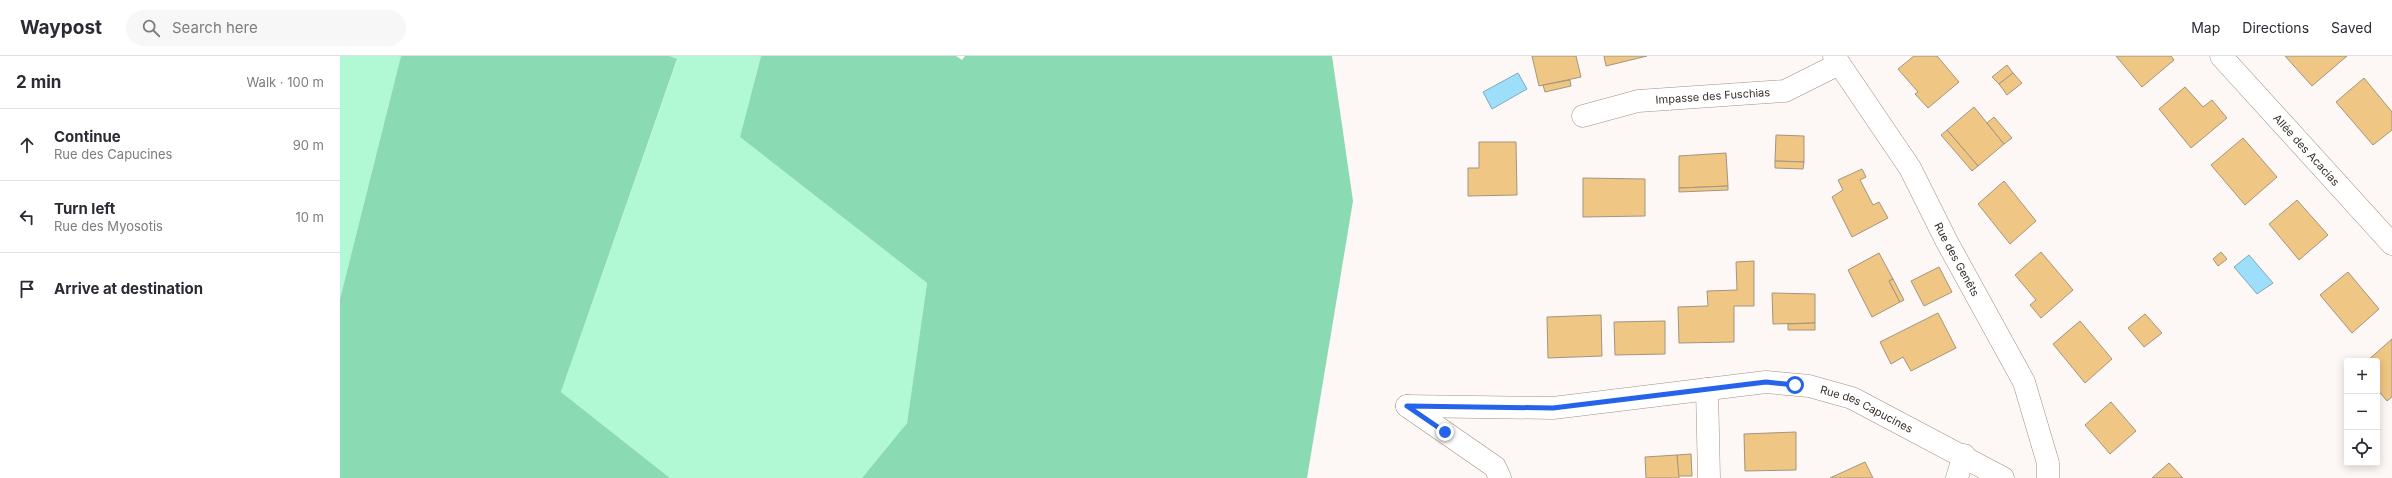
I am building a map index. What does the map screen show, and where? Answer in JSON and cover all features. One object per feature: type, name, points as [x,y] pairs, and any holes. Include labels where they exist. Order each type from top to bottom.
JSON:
[{"type":"street","name":"Allée des Acacias","points":[[2221,56],[2392,244]]},
{"type":"street","name":"Impasse des Fuschias","points":[[1583,116],[1638,101],[1785,91],[1836,60]]},
{"type":"street","name":"Rue des Genêts","points":[[1836,60],[1910,168],[1947,242],[2024,382],[2048,463],[2048,478]]},
{"type":"street","name":"Rue des Capucines","points":[[1500,478],[1496,466],[1407,406],[1553,408],[1766,382],[1809,386],[1852,398],[1964,455],[2003,478]]},
{"type":"street","points":[[1707,389],[1709,478]]},
{"type":"street","points":[[1957,478],[1964,455]]},
{"type":"green space","points":[[340,56],[401,56],[340,299]]},
{"type":"green space","points":[[401,56],[669,56],[677,59],[561,392],[670,478],[340,478],[340,299]]},
{"type":"green space","points":[[669,56],[761,56],[740,137],[927,283],[907,423],[862,478],[670,478],[561,392],[677,60]]},
{"type":"green space","points":[[761,56],[956,56],[962,60],[965,56],[1332,56],[1353,201],[1307,478],[862,478],[907,423],[927,283],[740,137]]},
{"type":"water","points":[[1518,73],[1527,89],[1492,109],[1483,92]]},
{"type":"water","points":[[2249,255],[2273,283],[2257,294],[2234,267]]},
{"type":"building","points":[[1532,56],[1576,56],[1581,77],[1539,86]]},
{"type":"building","points":[[1604,56],[1647,56],[1606,66]]},
{"type":"building","points":[[1914,56],[1937,56],[1959,82],[1928,108],[1915,94],[1918,92],[1898,69]]},
{"type":"building","points":[[2116,56],[2171,56],[2174,60],[2142,87]]},
{"type":"building","points":[[2285,56],[2347,56],[2312,86]]},
{"type":"building","points":[[2007,65],[2013,73],[1999,84],[1992,77]]},
{"type":"building","points":[[2013,73],[2022,83],[2007,95],[1999,84]]},
{"type":"building","points":[[2364,78],[2392,112],[2392,130],[2373,145],[2336,102]]},
{"type":"building","points":[[1570,80],[1571,86],[1545,92],[1543,85]]},
{"type":"building","points":[[2185,87],[2203,107],[2212,100],[2227,118],[2191,148],[2159,109]]},
{"type":"building","points":[[1974,107],[2004,144],[1978,166],[1947,130]]},
{"type":"building","points":[[1994,117],[2012,138],[2004,144],[1987,123]]},
{"type":"building","points":[[1947,130],[1978,166],[1972,171],[1941,135]]},
{"type":"building","points":[[1776,135],[1804,136],[1804,162],[1775,161]]},
{"type":"building","points":[[2243,138],[2277,177],[2245,205],[2211,165]]},
{"type":"building","points":[[1479,142],[1516,142],[1517,195],[1468,196],[1468,168],[1479,168]]},
{"type":"building","points":[[1726,153],[1728,186],[1679,188],[1679,156]]},
{"type":"building","points":[[1775,161],[1804,162],[1803,169],[1775,168]]},
{"type":"building","points":[[1862,169],[1866,177],[1860,180],[1873,205],[1879,202],[1888,218],[1852,237],[1832,197],[1843,190],[1838,180]]},
{"type":"building","points":[[1583,178],[1645,179],[1645,216],[1583,217]]},
{"type":"building","points":[[2004,181],[2036,221],[2010,244],[1978,204]]},
{"type":"building","points":[[1728,186],[1728,190],[1679,192],[1679,188]]},
{"type":"building","points":[[2297,200],[2328,235],[2299,260],[2269,224]]},
{"type":"building","points":[[2041,252],[2073,290],[2041,318],[2030,305],[2036,300],[2015,275]]},
{"type":"building","points":[[2221,252],[2227,259],[2218,266],[2213,259]]},
{"type":"building","points":[[1879,253],[1893,279],[1889,281],[1900,302],[1872,317],[1848,270]]},
{"type":"building","points":[[1754,261],[1754,306],[1734,306],[1734,342],[1679,343],[1678,307],[1708,306],[1707,291],[1737,290],[1736,262]]},
{"type":"building","points":[[1939,267],[1952,292],[1924,306],[1911,281]]},
{"type":"building","points":[[2348,272],[2379,309],[2352,333],[2320,295]]},
{"type":"building","points":[[1893,279],[1904,300],[1900,302],[1889,281]]},
{"type":"building","points":[[1772,293],[1815,294],[1815,323],[1773,324]]},
{"type":"building","points":[[1938,313],[1956,348],[1911,371],[1903,357],[1891,364],[1880,342]]},
{"type":"building","points":[[2145,314],[2162,333],[2144,347],[2128,328]]},
{"type":"building","points":[[1601,315],[1602,356],[1548,358],[1547,317]]},
{"type":"building","points":[[1665,321],[1665,354],[1615,355],[1614,322]]},
{"type":"building","points":[[2080,321],[2112,359],[2085,383],[2053,344]]},
{"type":"building","points":[[1815,323],[1815,330],[1788,330],[1788,324]]},
{"type":"building","points":[[2392,339],[2392,397],[2387,401],[2380,393],[2380,358],[2370,358]]},
{"type":"building","points":[[2111,402],[2136,431],[2110,454],[2085,425]]},
{"type":"building","points":[[1796,432],[1796,470],[1745,471],[1744,434]]},
{"type":"building","points":[[1691,454],[1692,476],[1678,476],[1677,455]]},
{"type":"building","points":[[1677,455],[1679,478],[1646,478],[1645,457]]},
{"type":"building","points":[[1865,462],[1873,478],[1830,478]]},
{"type":"building","points":[[2169,463],[2183,478],[2152,478]]},
{"type":"route","points":[[1445,432],[1407,406],[1553,408],[1766,382],[1795,385]]}]
